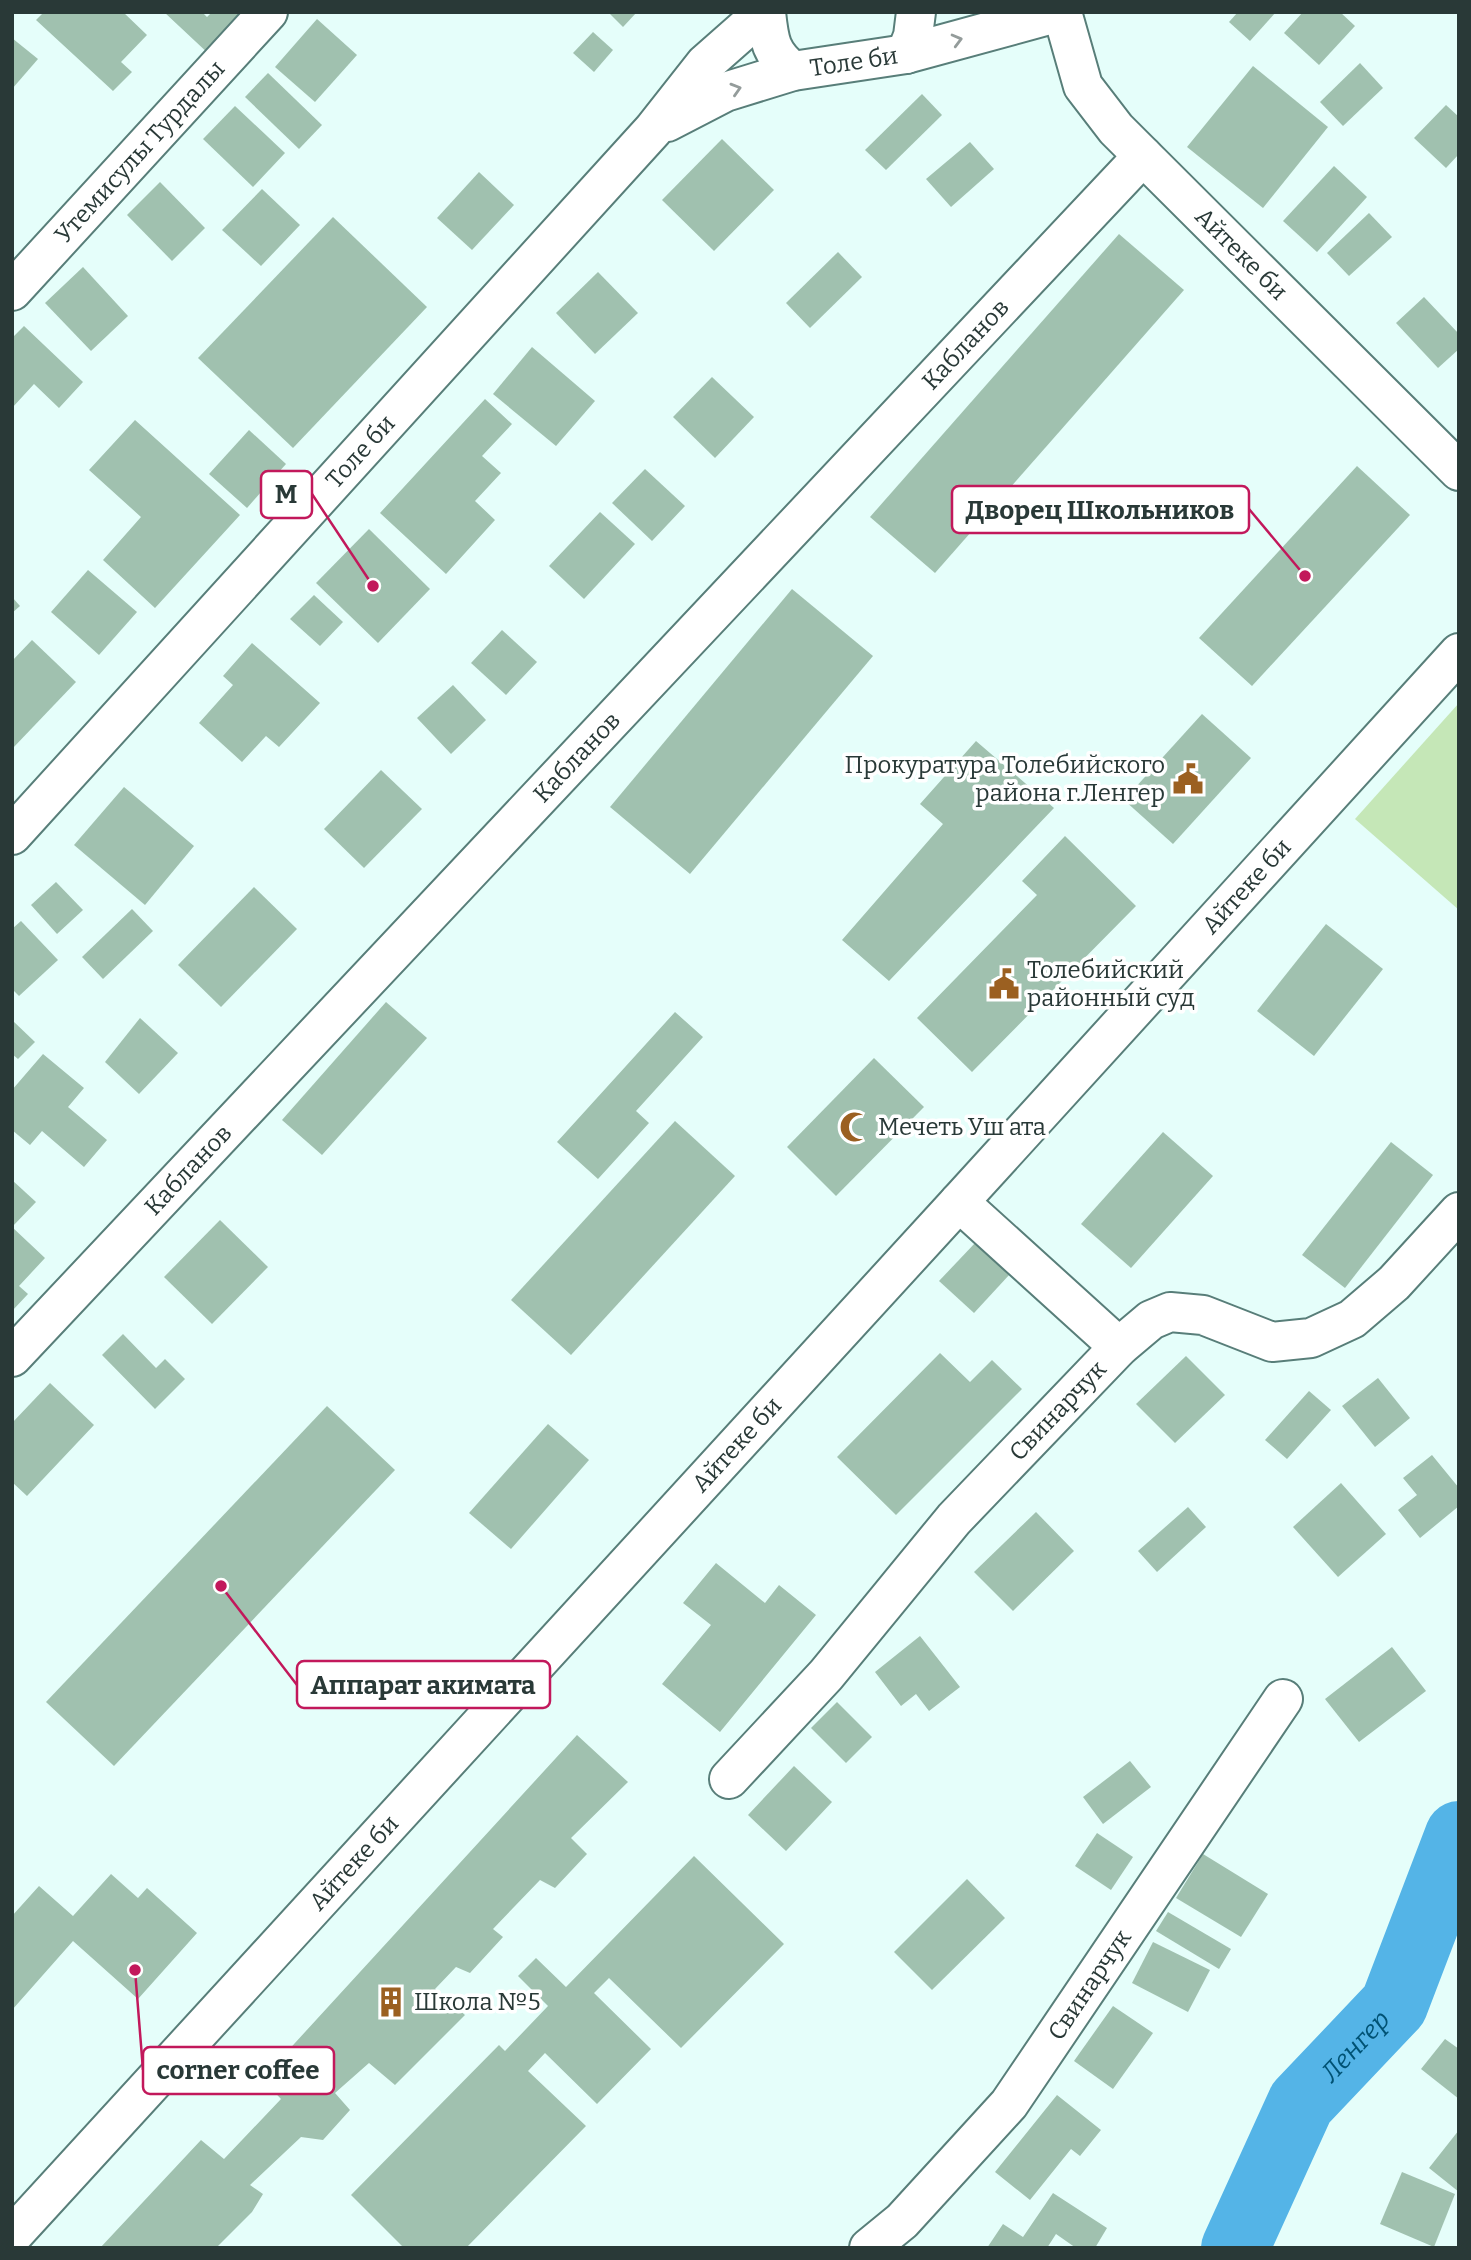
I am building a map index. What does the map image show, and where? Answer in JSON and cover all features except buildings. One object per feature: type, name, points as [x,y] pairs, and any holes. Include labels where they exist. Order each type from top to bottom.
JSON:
[{"type":"street","name":"Утемисулы Турдалы","points":[[12,291],[268,12]]},
{"type":"street","points":[[765,12],[768,34],[777,58],[793,71]]},
{"type":"street","name":"Толе би","points":[[12,835],[653,130],[705,64],[765,12]]},
{"type":"street","points":[[906,54],[913,36],[916,12]]},
{"type":"street","name":"Толе би","points":[[653,130],[725,92],[793,71],[906,54],[1061,12]]},
{"type":"street","name":"Айтеке би","points":[[1061,12],[1083,86],[1116,130],[1459,471]]},
{"type":"street","name":"Кабланов","points":[[12,1357],[1143,156]]},
{"type":"street","name":"Айтеке би","points":[[12,2236],[1459,653]]},
{"type":"street","points":[[960,1202],[1119,1347]]},
{"type":"street","name":"Свинарчук","points":[[729,1779],[826,1675],[954,1519],[1119,1347],[1151,1321],[1170,1312],[1203,1315],[1272,1342],[1311,1338],[1352,1319],[1394,1283],[1459,1212]]},
{"type":"street","name":"Свинарчук","points":[[869,2248],[902,2221],[1009,2104],[1283,1699]]},
{"type":"green space","points":[[1459,703],[1459,910],[1355,819]]},
{"type":"waterway","name":"Ленгер","points":[[1235,2248],[1301,2103],[1394,2005],[1459,1835]]},
{"type":"place","name":"Дворец Школьников","points":[[1305,576]]},
{"type":"place","name":"M","points":[[373,586]]},
{"type":"place","name":"Прокуратура Толебийского района г.Ленгер","points":[[1188,779]]},
{"type":"place","name":"Толебийский районный суд","points":[[1004,984]]},
{"type":"place","name":"Мечеть Уш ата","points":[[855,1127]]},
{"type":"place","name":"Аппарат акимата","points":[[221,1586]]},
{"type":"place","name":"corner coffee","points":[[135,1970]]},
{"type":"place","name":"Школа №5","points":[[391,2002]]}]
